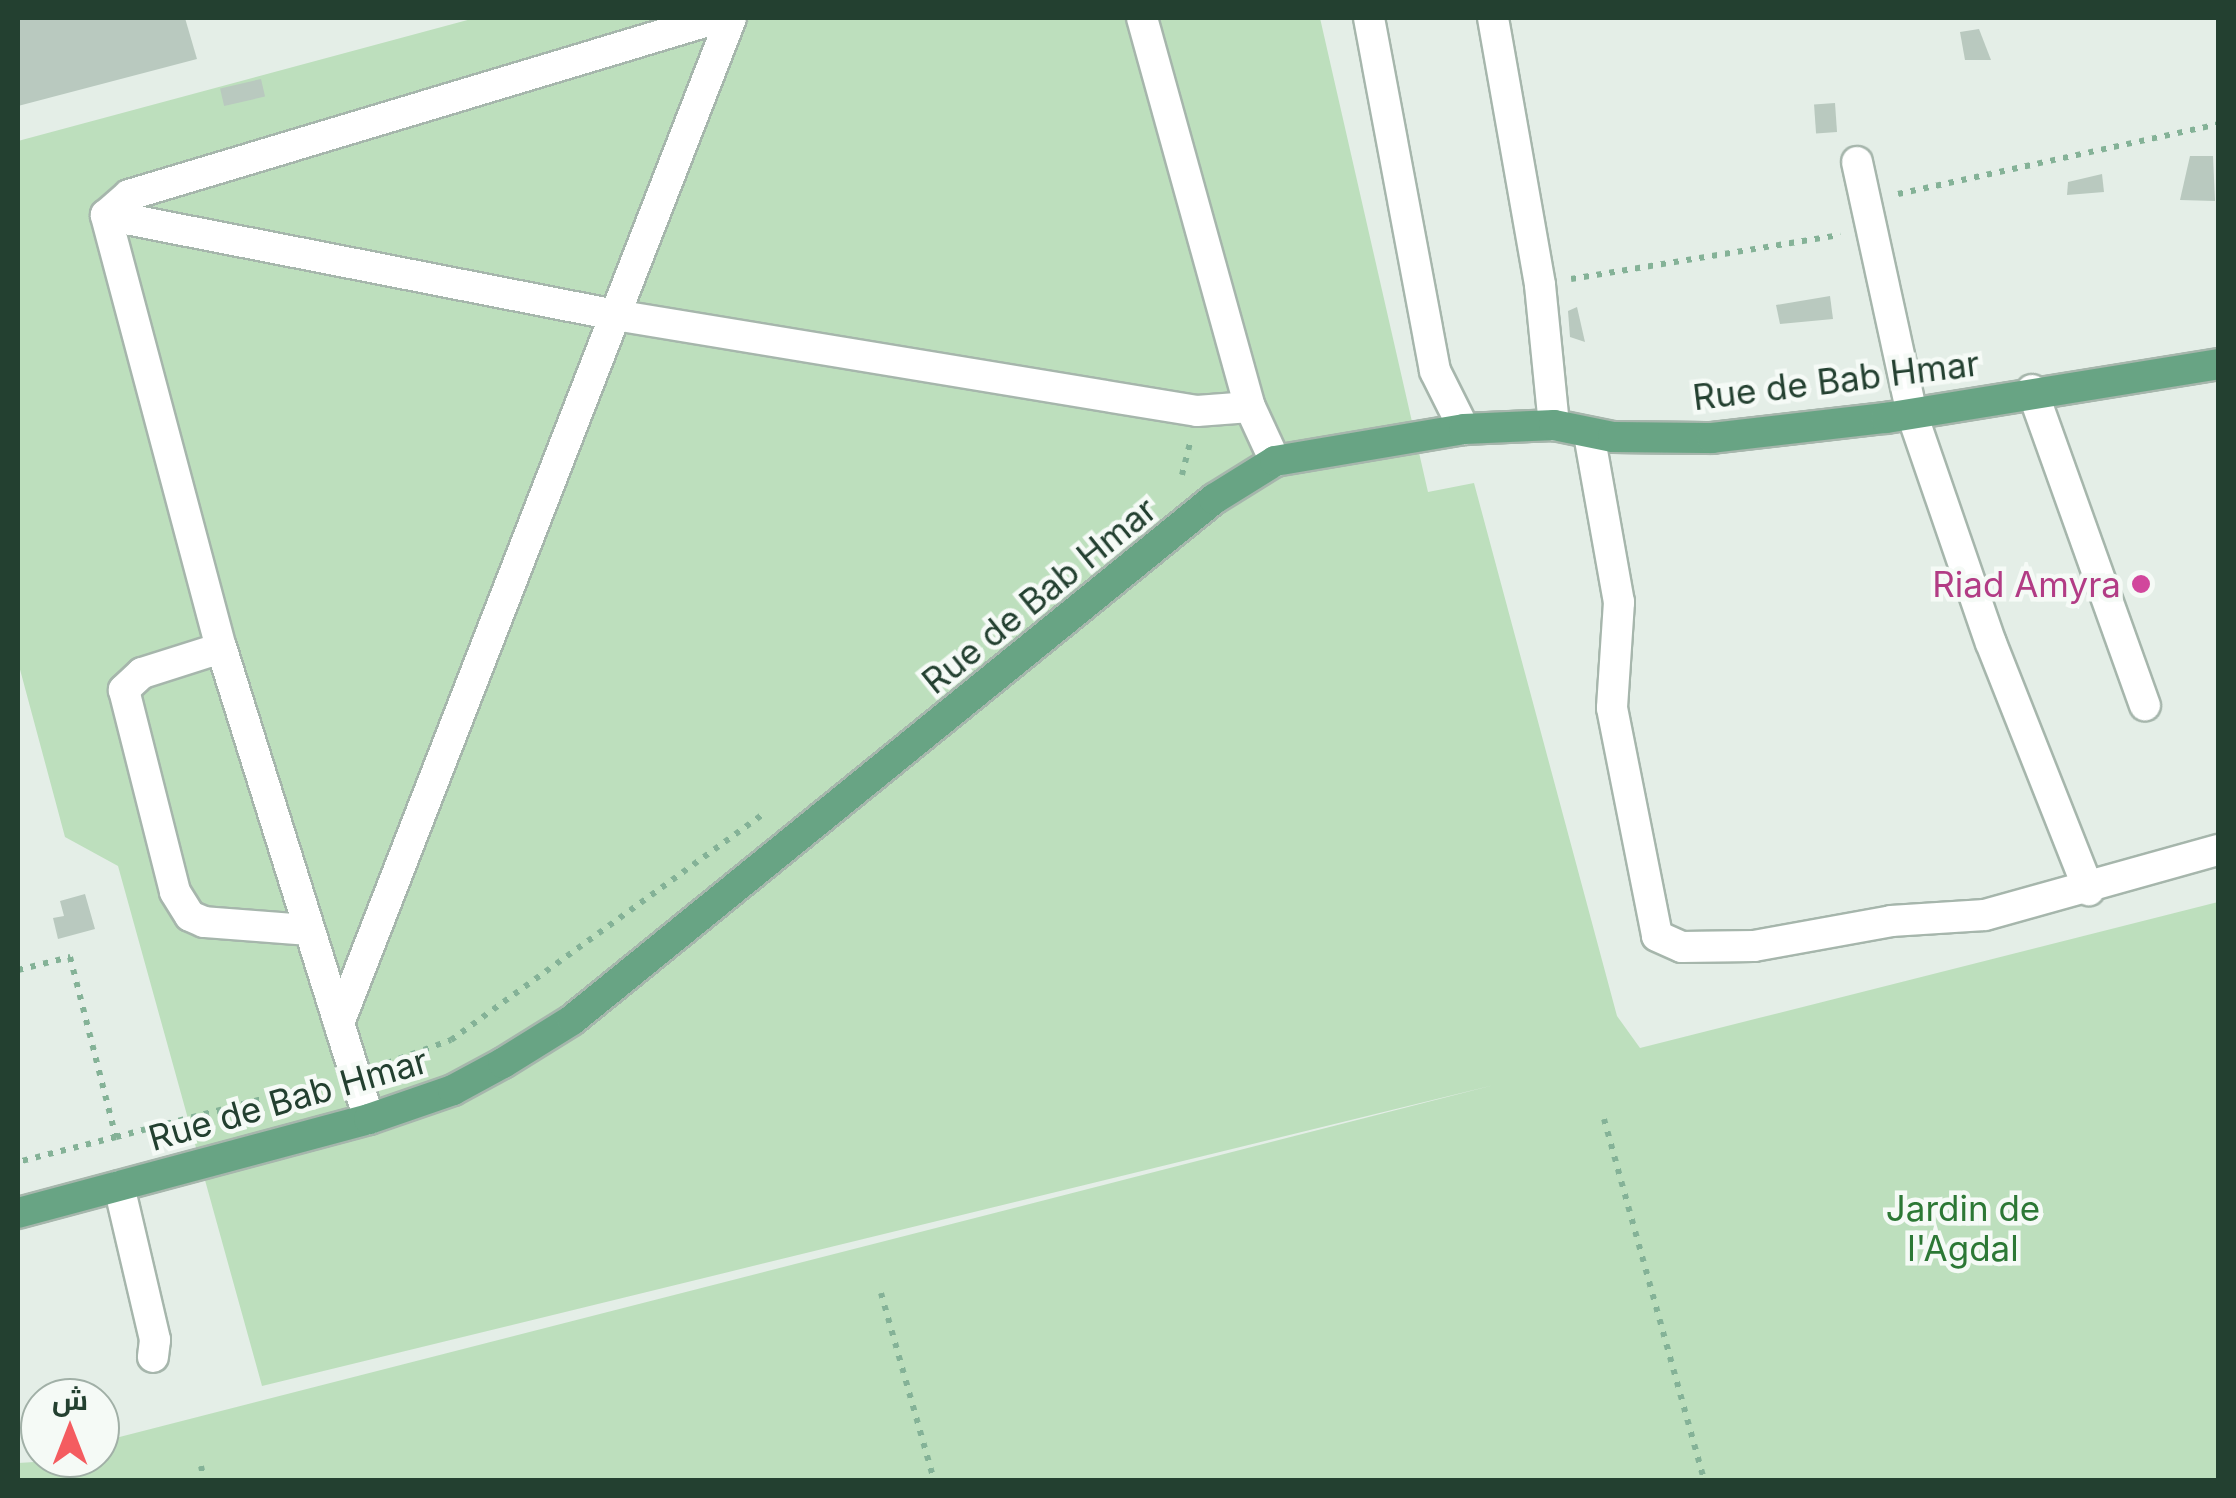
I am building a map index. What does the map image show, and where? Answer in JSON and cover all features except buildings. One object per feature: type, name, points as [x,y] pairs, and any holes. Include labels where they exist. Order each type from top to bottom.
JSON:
[{"type":"main road","name":"Rue de Bab Hmar","points":[[18,1213],[368,1119],[453,1090],[572,1020],[1214,498],[1275,461],[1464,428],[1554,425],[1589,434],[1712,438],[1912,414],[2032,390],[2218,364]]},
{"type":"street","points":[[106,215],[128,196],[718,18]]},
{"type":"street","points":[[339,1023],[731,18]]},
{"type":"street","points":[[1142,18],[1250,407],[1275,461]]},
{"type":"street","points":[[1369,18],[1435,371],[1464,428]]},
{"type":"street","points":[[1494,18],[1540,284],[1554,425]]},
{"type":"street","points":[[1857,162],[1865,216],[1912,414],[1992,642],[2089,890]]},
{"type":"street","points":[[106,215],[615,316],[1197,411],[1250,407]]},
{"type":"street","points":[[106,215],[221,648],[368,1119]]},
{"type":"street","points":[[2032,390],[2145,705]]},
{"type":"street","points":[[1589,434],[1619,602],[1612,708],[1657,936],[1682,947],[1754,946],[1890,921],[1985,915],[2089,890],[2218,850]]},
{"type":"street","points":[[221,648],[142,673],[124,690],[175,892],[190,916],[204,922],[308,930]]},
{"type":"street","points":[[119,1186],[155,1340],[152,1357]]},
{"type":"path","points":[[1540,284],[1865,216],[2218,124]]},
{"type":"path","points":[[1175,486],[1184,472],[1197,411]]},
{"type":"path","points":[[18,1162],[354,1076],[451,1040],[770,809]]},
{"type":"path","points":[[18,970],[70,957],[116,1137]]},
{"type":"path","points":[[1604,1119],[1704,1480]]},
{"type":"path","points":[[881,1293],[934,1480]]},
{"type":"path","points":[[201,1466],[204,1480]]},
{"type":"green space","name":"Jardin de l'Agdal","points":[[475,18],[1320,18],[1428,492],[1474,483],[1617,1016],[1640,1048],[2218,902],[2218,1480],[18,1480],[20,1463],[20,1478],[120,1478],[120,1437],[1494,1085],[262,1386],[118,866],[65,837],[18,662],[18,141]]},
{"type":"place","name":"Riad Amyra","points":[[2141,584]]}]
